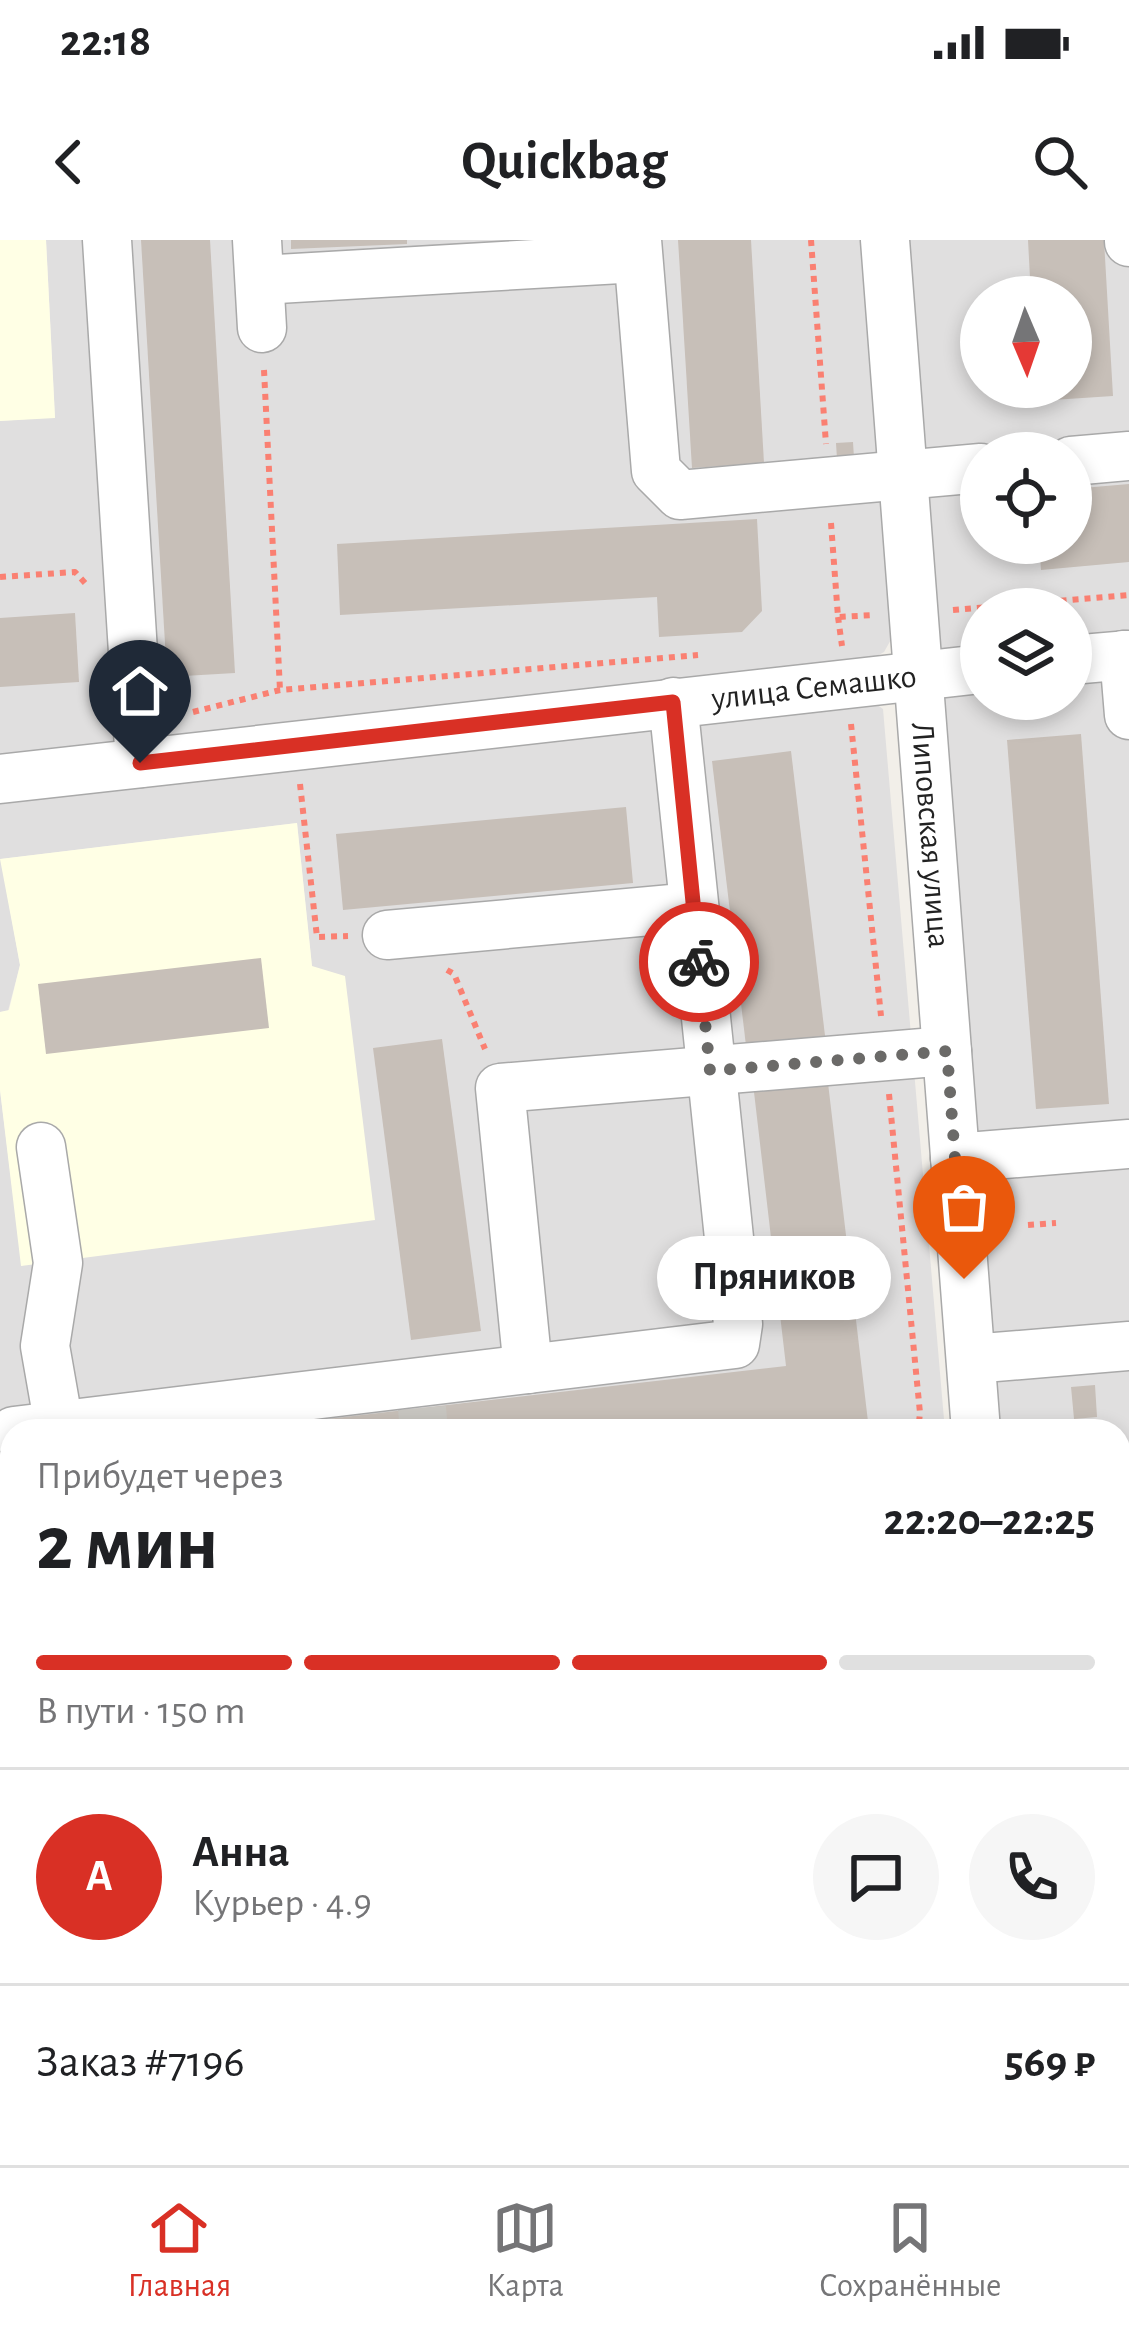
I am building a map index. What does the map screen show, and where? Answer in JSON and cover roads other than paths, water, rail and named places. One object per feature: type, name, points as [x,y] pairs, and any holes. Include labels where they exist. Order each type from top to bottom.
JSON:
[{"type":"street","points":[[107,240],[139,745]]},
{"type":"street","name":"Липовская улица","points":[[885,240],[975,1419]]},
{"type":"street","points":[[262,328],[258,260],[637,249],[656,471],[680,495],[960,470]]},
{"type":"street","points":[[1092,459],[1129,456]]},
{"type":"street","points":[[1092,658],[1126,655],[1129,715]]},
{"type":"street","name":"улица Семашко","points":[[0,779],[139,745],[673,702],[960,670]]},
{"type":"street","points":[[149,1419],[421,1395],[528,1369],[735,1344],[737,1324],[673,702]]},
{"type":"street","points":[[388,934],[694,907]]},
{"type":"street","points":[[528,1369],[500,1088],[947,1051]]},
{"type":"street","points":[[955,1157],[1129,1144]]},
{"type":"street","points":[[27,1419],[46,1346],[58,1263],[41,1147]]},
{"type":"street","points":[[970,1359],[1129,1346]]},
{"type":"tunnel","points":[[422,1408],[423,1419]]},
{"type":"place","name":"Пряников","points":[[964,1279]]}]
